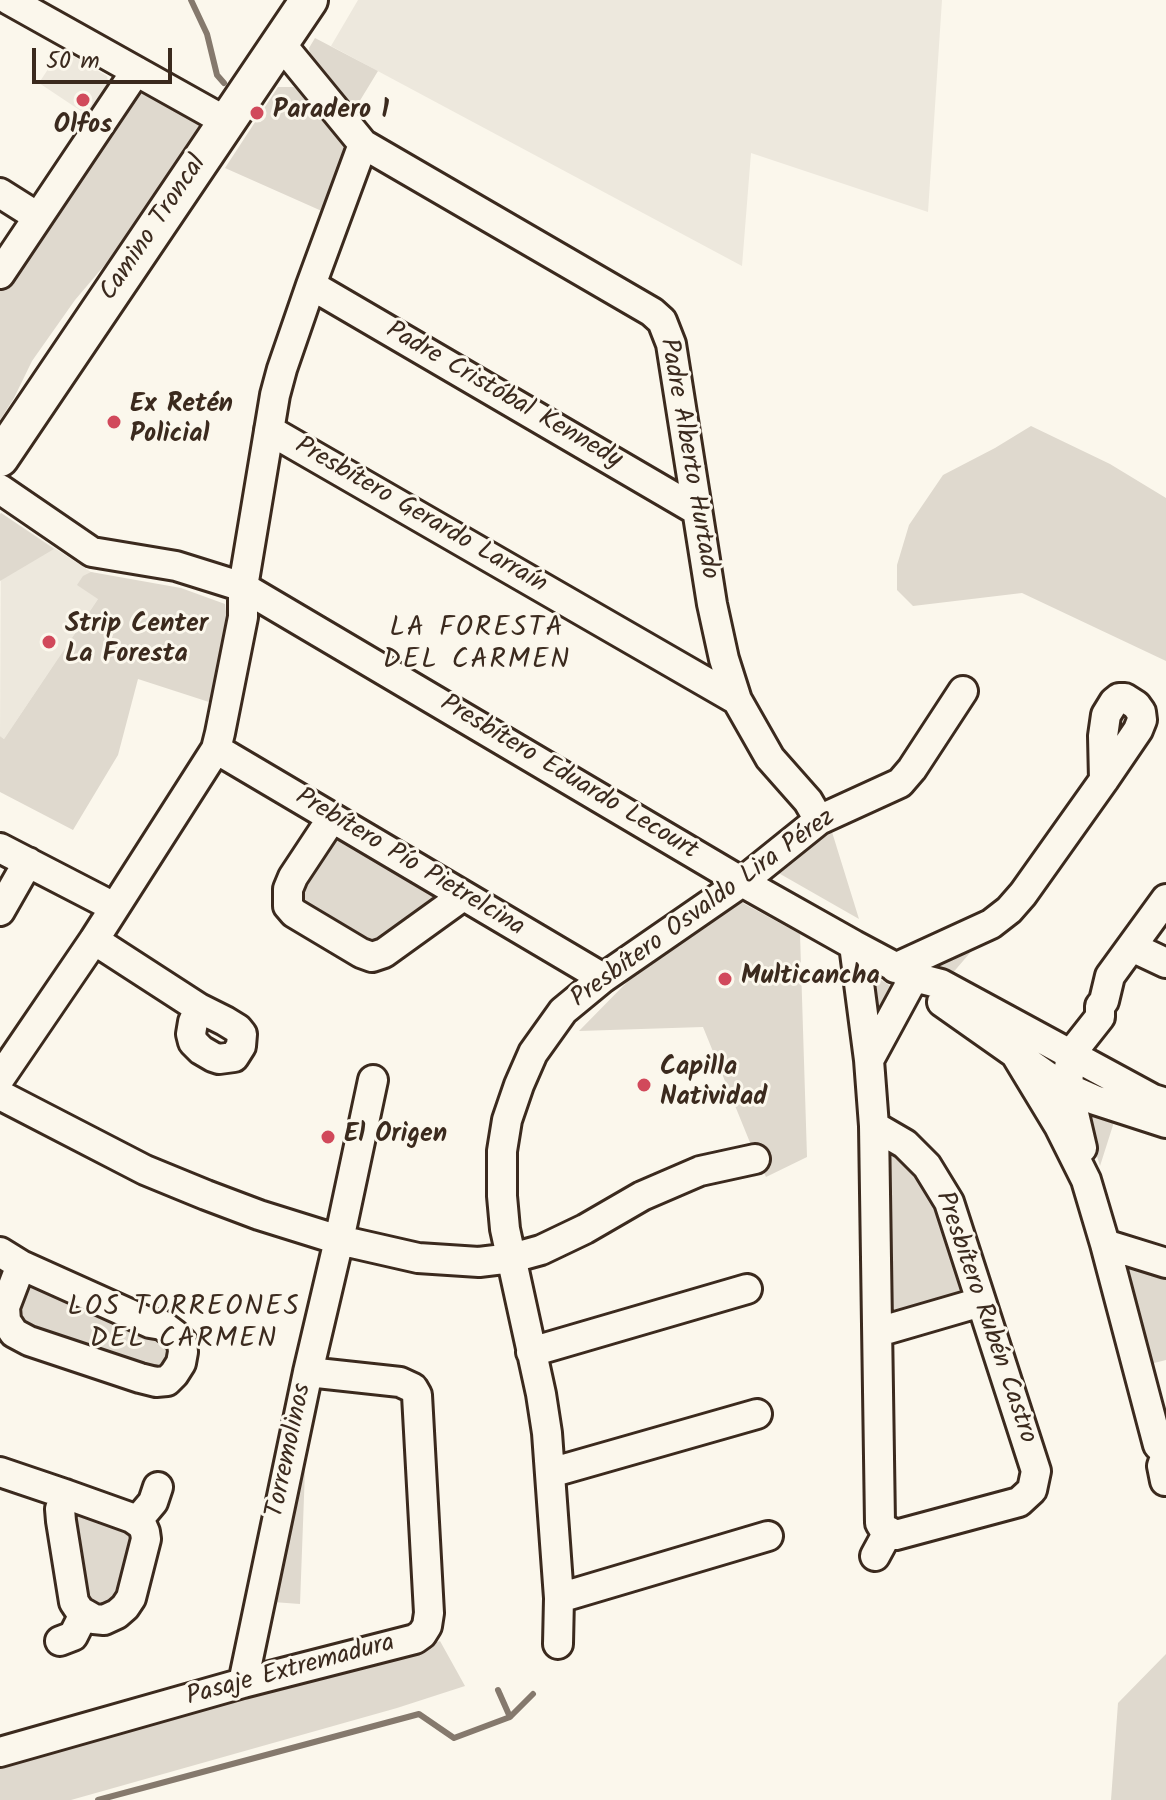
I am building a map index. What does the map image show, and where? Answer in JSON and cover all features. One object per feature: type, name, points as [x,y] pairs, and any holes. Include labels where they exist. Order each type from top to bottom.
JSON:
[{"type":"main road","name":"Camino Troncal","points":[[0,458],[309,0]]},
{"type":"street","points":[[9,0],[227,122]]},
{"type":"street","points":[[281,44],[363,144],[282,369],[243,587],[243,617],[216,749],[1,1079],[145,1170],[259,1215],[339,1240],[418,1258],[479,1262],[541,1250],[642,1196],[700,1171],[755,1159]]},
{"type":"street","points":[[0,274],[136,71]]},
{"type":"street","name":"Padre Alberto Hurtado","points":[[363,144],[652,312],[662,321],[671,344],[696,510],[724,659],[737,700],[770,758],[808,801],[819,820]]},
{"type":"street","points":[[0,193],[38,217]]},
{"type":"street","name":"Padre Cristóbal Kennedy","points":[[311,285],[696,510]]},
{"type":"street","name":"Presbítero Gerardo Larraín","points":[[269,430],[737,700]]},
{"type":"street","name":"Presbítero Eduardo Lecourt","points":[[0,489],[92,552],[176,566],[243,587],[742,882],[909,974],[934,995],[1062,1051],[1166,1103]]},
{"type":"street","name":"Presbítero Osvaldo Lira Pérez","points":[[558,1644],[559,1598],[547,1433],[505,1229],[502,1196],[502,1151],[507,1120],[519,1085],[533,1053],[563,1011],[603,978],[742,882],[819,820],[900,783],[963,691]]},
{"type":"street","name":"Prebítero Pío Pietrelcina","points":[[216,749],[603,978]]},
{"type":"street","points":[[869,1060],[909,974],[1009,910],[1104,780]]},
{"type":"street","points":[[332,818],[293,877],[288,889],[288,906],[294,913],[361,953],[372,957],[384,953],[463,896]]},
{"type":"street","points":[[0,848],[114,907]]},
{"type":"street","points":[[0,911],[28,862]]},
{"type":"street","points":[[1166,899],[1110,976],[1100,1006],[1100,1017],[1062,1051],[1081,1140],[1086,1180],[1158,1445],[1166,1462]]},
{"type":"street","points":[[94,940],[199,1008]]},
{"type":"street","name":"Presbítero Rubén Castro","points":[[854,945],[874,1126],[882,1544],[896,1535],[1045,1494],[949,1202],[927,1166],[905,1144],[874,1126]]},
{"type":"street","points":[[1132,947],[1166,963]]},
{"type":"street","name":"Presbítero Eduardo Lecourt","points":[[967,1010],[1016,1055],[1068,1088],[1166,1123]]},
{"type":"street","points":[[1016,1055],[1059,1126],[1086,1180]]},
{"type":"street","name":"Torremolinos","points":[[243,1683],[373,1080]]},
{"type":"street","points":[[1105,1244],[1166,1263]]},
{"type":"street","points":[[10,1258],[150,1323],[162,1325],[182,1342],[181,1363],[174,1374],[167,1381],[140,1378],[29,1341],[14,1333],[6,1321],[5,1307],[10,1258]]},
{"type":"street","points":[[531,1352],[747,1289]]},
{"type":"street","points":[[878,1332],[981,1302]]},
{"type":"street","name":"Pasaje Extremadura","points":[[0,1752],[243,1683],[415,1639],[422,1634],[429,1613],[417,1395],[413,1388],[400,1382],[308,1372]]},
{"type":"street","points":[[550,1473],[757,1414]]},
{"type":"street","points":[[0,1472],[65,1494],[137,1521],[145,1532],[146,1539],[131,1598],[117,1614],[104,1620],[84,1614],[74,1602],[60,1509],[65,1494]]},
{"type":"street","points":[[137,1521],[153,1502],[158,1487]]},
{"type":"street","points":[[559,1598],[768,1536]]},
{"type":"street","points":[[60,1641],[73,1636],[84,1614]]},
{"type":"shaded area","points":[[358,0],[942,0],[928,212],[751,153],[742,266],[331,46]]},
{"type":"shaded area","points":[[315,38],[378,71],[353,112],[311,58],[309,48]]},
{"type":"shaded area","points":[[61,49],[107,76],[109,87],[90,117],[39,83]]},
{"type":"shaded area","points":[[142,87],[194,116],[202,129],[120,247],[75,300],[32,361],[0,420],[0,285]]},
{"type":"shaded area","points":[[278,87],[294,87],[342,142],[345,153],[324,212],[225,168]]},
{"type":"shaded area","points":[[1031,426],[1110,464],[1166,498],[1166,661],[1022,593],[913,606],[897,590],[897,565],[909,525],[943,475]]},
{"type":"shaded area","points":[[1,513],[91,572],[110,577],[4,739],[0,736]]},
{"type":"shaded area","points":[[0,514],[54,549],[0,581]]},
{"type":"shaded area","points":[[91,572],[181,588],[225,604],[227,620],[212,703],[138,679],[118,755],[73,830],[0,792],[0,736],[4,739],[98,599],[77,585],[83,576]]},
{"type":"shaded area","points":[[832,832],[859,919],[775,871]]},
{"type":"shaded area","points":[[333,833],[445,903],[373,951],[298,911],[299,889]]},
{"type":"shaded area","points":[[741,902],[800,934],[807,1157],[766,1177],[703,1027],[579,1031],[628,981]]},
{"type":"shaded area","points":[[981,940],[951,975],[934,965]]},
{"type":"shaded area","points":[[869,972],[898,991],[873,1035]]},
{"type":"shaded area","points":[[1088,1113],[1114,1122],[1100,1166],[1086,1121]]},
{"type":"shaded area","points":[[886,1147],[909,1167],[947,1219],[967,1298],[889,1319]]},
{"type":"shaded area","points":[[1125,1266],[1166,1279],[1166,1360],[1150,1364]]},
{"type":"shaded area","points":[[24,1279],[142,1329],[176,1348],[159,1374],[16,1329],[12,1303]]},
{"type":"shaded area","points":[[306,1443],[300,1604],[273,1602]]},
{"type":"shaded area","points":[[77,1513],[136,1529],[125,1601],[88,1610],[68,1516]]},
{"type":"shaded area","points":[[440,1641],[465,1686],[71,1800],[0,1800],[0,1766],[352,1669]]},
{"type":"shaded area","points":[[1166,1654],[1166,1800],[1111,1800],[1118,1703]]},
{"type":"waterway","points":[[191,0],[207,34],[217,75],[224,83]]},
{"type":"waterway","points":[[98,1800],[419,1714],[454,1738],[510,1717],[498,1690]]},
{"type":"waterway","points":[[510,1717],[533,1694]]},
{"type":"place","name":"Olfos","points":[[83,100]]},
{"type":"place","name":"Paradero 1","points":[[257,113]]},
{"type":"place","name":"Ex Retén Policial","points":[[114,422]]},
{"type":"place","name":"Strip Center La Foresta","points":[[49,642]]},
{"type":"place","name":"Multicancha","points":[[725,979]]},
{"type":"place","name":"Capilla Natividad","points":[[644,1085]]},
{"type":"place","name":"El Origen","points":[[328,1137]]},
{"type":"district","name":"LA FORESTA DEL CARMEN","points":[[477,646]]},
{"type":"district","name":"LOS TORREONES DEL CARMEN","points":[[184,1325]]}]
